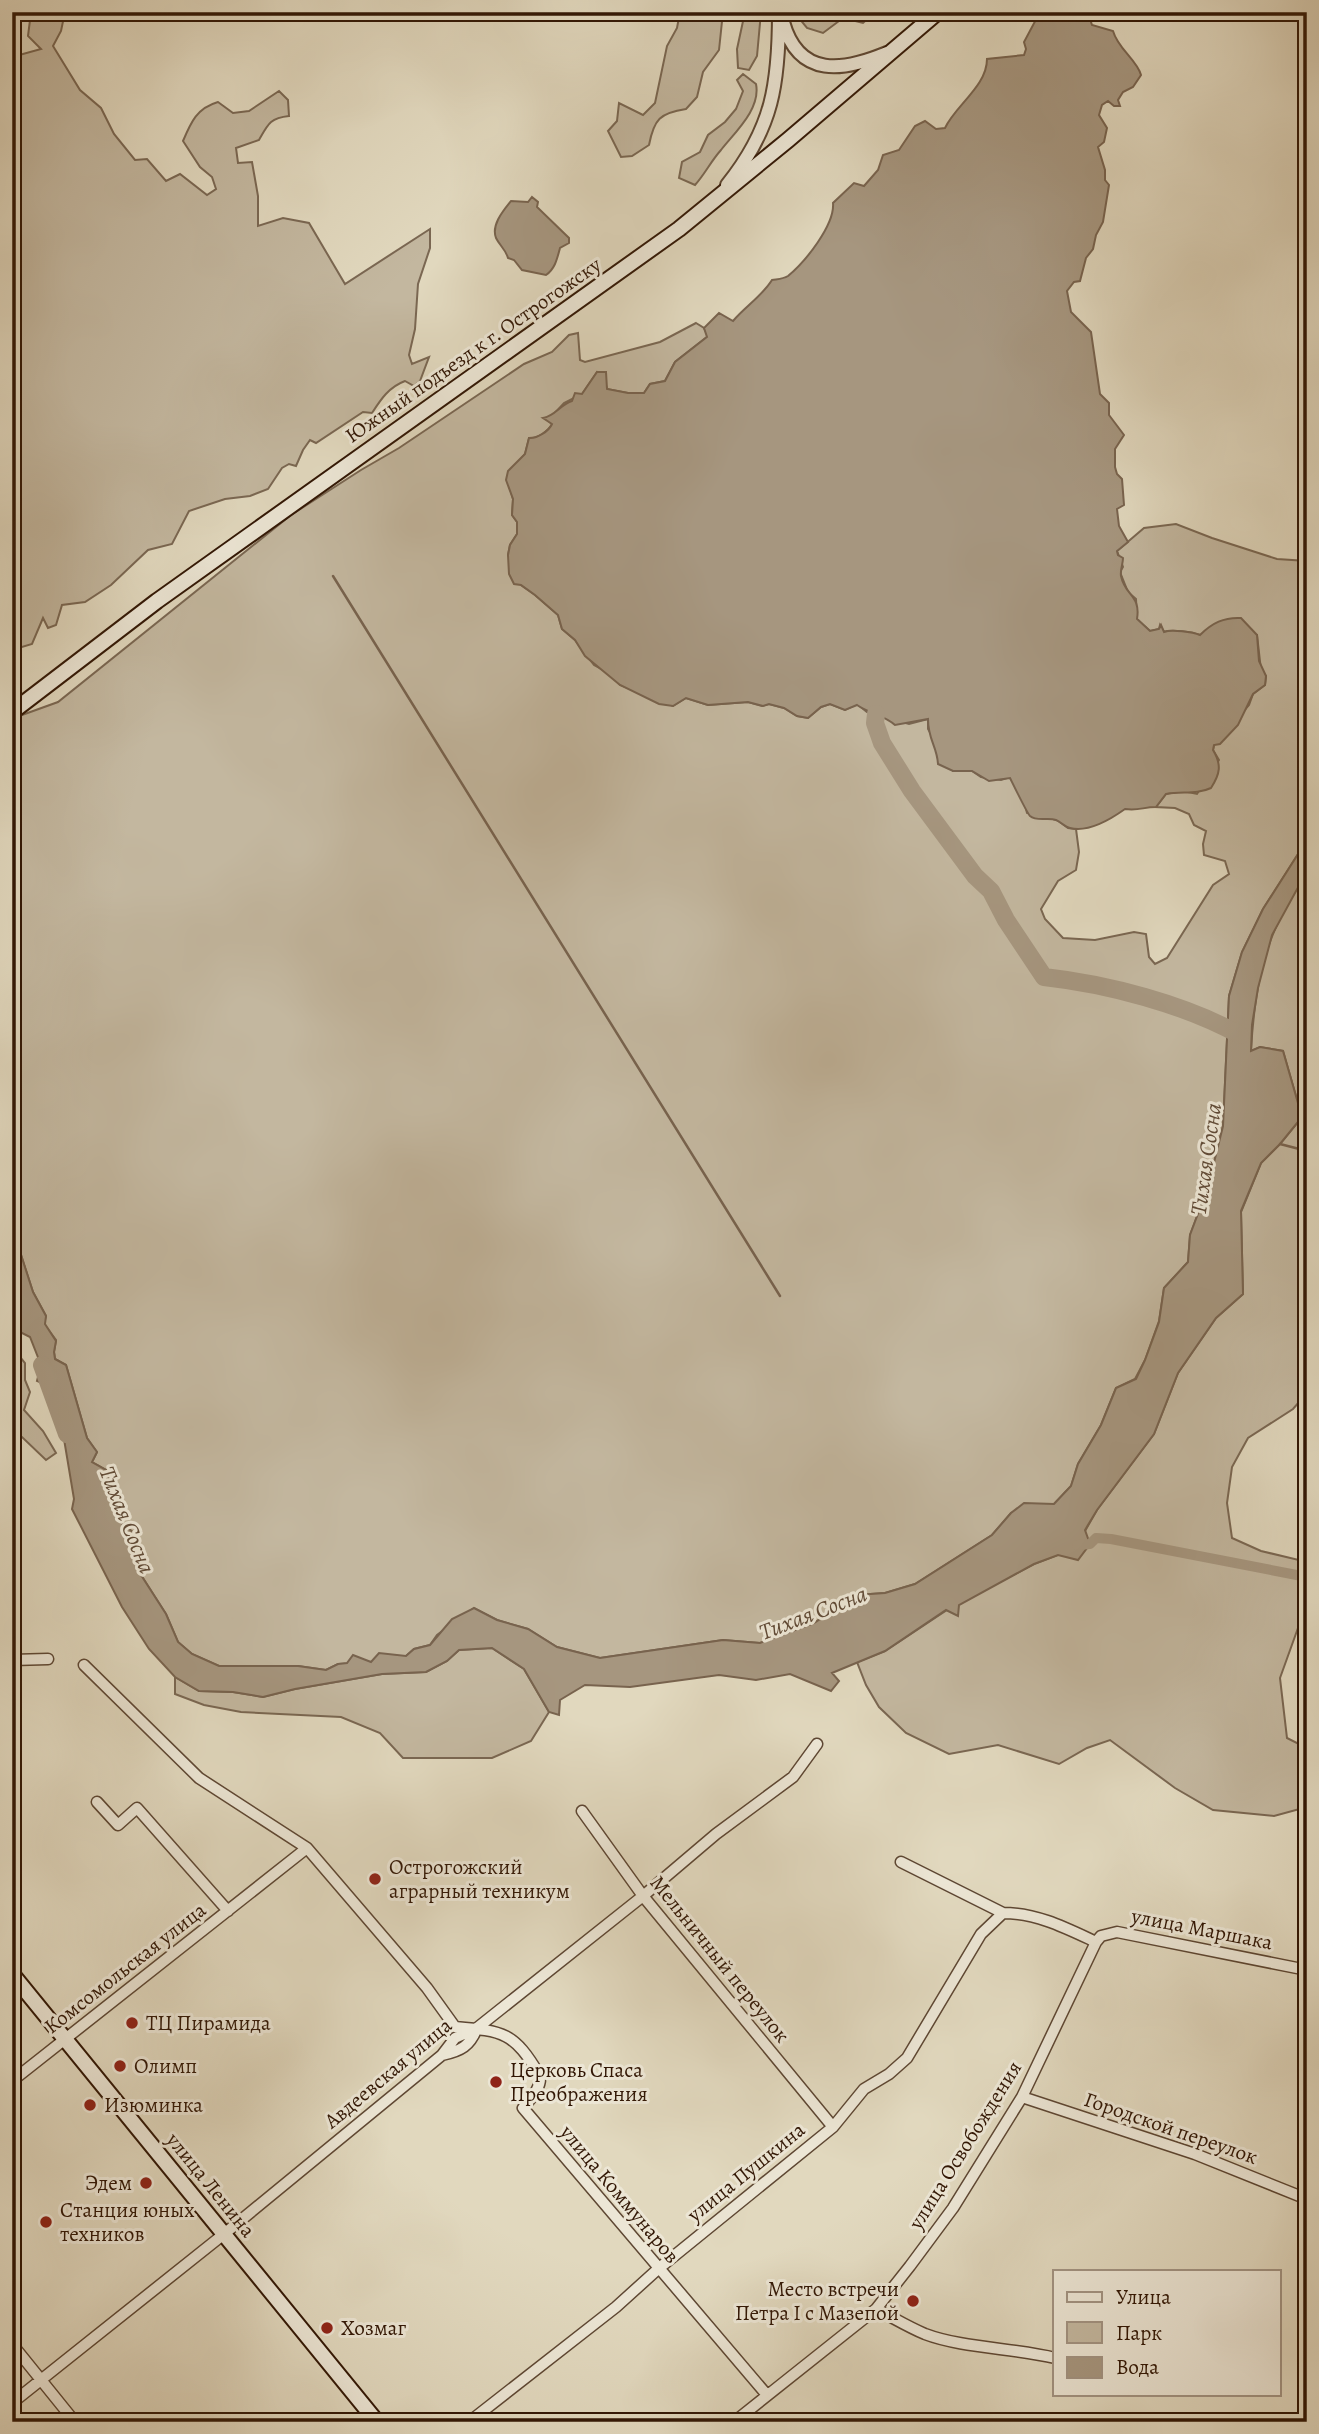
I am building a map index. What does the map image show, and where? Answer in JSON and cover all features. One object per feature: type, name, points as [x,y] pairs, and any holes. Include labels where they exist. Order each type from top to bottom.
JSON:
[{"type":"main road","name":"Южный подъезд к г. Острогожску","points":[[16,709],[157,601],[564,313],[713,202],[938,12]]},
{"type":"main road","name":"улица Ленина","points":[[12,1974],[377,2422]]},
{"type":"street","points":[[779,12],[792,43],[799,52],[819,64],[842,68],[866,62],[894,50]]},
{"type":"street","points":[[713,202],[749,156],[764,125],[777,75],[779,12]]},
{"type":"street","points":[[12,1660],[48,1659]]},
{"type":"street","name":"улица Коммунаров","points":[[84,1665],[199,1778],[307,1848],[418,1978],[455,2027],[503,2033],[514,2040],[540,2076],[540,2083],[523,2108],[767,2395]]},
{"type":"street","name":"Авдеевская улица","points":[[12,2403],[442,2055],[455,2038],[477,2028],[643,1896],[716,1834],[793,1777],[817,1744]]},
{"type":"street","name":"Комсомольская улица","points":[[97,1802],[118,1825],[136,1808],[228,1911]]},
{"type":"street","name":"Мельничный переулок","points":[[582,1811],[643,1896],[833,2127]]},
{"type":"street","name":"Комсомольская улица","points":[[12,2081],[307,1848]]},
{"type":"street","points":[[901,1862],[1003,1913],[1017,1913],[1053,1922],[1096,1942]]},
{"type":"street","name":"улица Пушкина","points":[[469,2422],[616,2307],[658,2269],[833,2127],[864,2089],[889,2074],[907,2058],[981,1934],[1003,1913]]},
{"type":"street","name":"улица Маршака","points":[[1096,1942],[1101,1936],[1117,1932],[1307,1970]]},
{"type":"street","name":"улица Освобождения","points":[[734,2422],[876,2309],[953,2208],[1022,2098],[1096,1942]]},
{"type":"street","name":"Городской переулок","points":[[1022,2098],[1195,2154],[1307,2199]]},
{"type":"street","points":[[876,2309],[925,2334],[1053,2358]]},
{"type":"street","points":[[12,2344],[75,2422]]},
{"type":"green space","points":[[27,12],[65,12],[61,31],[53,46],[80,90],[101,108],[114,134],[135,160],[147,159],[166,181],[180,174],[207,195],[216,189],[212,177],[200,167],[183,141],[196,117],[205,108],[218,102],[233,113],[249,111],[279,91],[288,100],[289,116],[270,123],[259,140],[236,148],[238,163],[252,162],[258,196],[258,226],[283,218],[309,223],[345,284],[430,229],[430,248],[418,284],[415,329],[409,355],[412,364],[429,357],[420,381],[414,386],[405,381],[399,384],[386,394],[372,413],[363,412],[316,443],[310,440],[296,466],[289,464],[282,468],[268,489],[189,511],[172,544],[148,550],[111,585],[85,602],[62,605],[56,625],[48,628],[43,618],[32,644],[12,650],[12,57],[41,49],[28,36],[30,20]]},
{"type":"green space","points":[[680,12],[723,12],[719,50],[703,72],[697,97],[686,109],[664,115],[656,123],[649,145],[632,156],[621,157],[608,131],[617,121],[619,103],[643,115],[655,103],[667,46],[677,28]]},
{"type":"green space","points":[[745,12],[761,12],[757,56],[749,70],[738,68],[737,49]]},
{"type":"green space","points":[[794,12],[875,12],[863,23],[843,18],[823,33],[807,28]]},
{"type":"green space","points":[[743,74],[756,84],[757,93],[746,120],[695,185],[679,178],[682,162],[700,152],[708,135],[736,109],[743,91],[737,80]]},
{"type":"green space","points":[[696,323],[704,328],[708,336],[675,362],[665,381],[650,384],[644,393],[628,393],[607,389],[605,381],[597,372],[582,394],[564,403],[551,417],[545,418],[552,424],[548,430],[529,438],[525,454],[509,485],[517,534],[510,545],[508,555],[521,585],[558,615],[562,629],[575,640],[594,665],[607,672],[620,685],[673,706],[686,698],[708,705],[748,702],[784,708],[797,716],[808,718],[821,707],[830,704],[845,710],[857,704],[867,712],[909,724],[928,719],[928,729],[953,771],[972,771],[981,777],[1001,780],[1010,777],[1024,801],[1027,813],[1057,820],[1068,828],[1076,829],[1079,852],[1076,870],[1058,881],[1041,909],[1045,919],[1063,938],[1095,940],[1134,932],[1146,934],[1149,957],[1155,964],[1167,958],[1213,885],[1229,874],[1225,861],[1204,855],[1206,831],[1194,825],[1189,814],[1175,808],[1156,807],[1166,794],[1183,791],[1197,794],[1219,760],[1213,750],[1214,745],[1249,705],[1253,694],[1265,685],[1266,676],[1261,670],[1257,635],[1164,632],[1160,625],[1159,629],[1150,631],[1137,619],[1136,599],[1128,592],[1120,572],[1123,567],[1117,551],[1144,528],[1176,524],[1277,559],[1307,561],[1307,840],[1263,909],[1242,952],[1229,996],[1223,1126],[1208,1187],[1190,1235],[1188,1262],[1164,1288],[1159,1321],[1145,1360],[1135,1379],[1116,1388],[1101,1425],[1078,1464],[1071,1486],[1054,1504],[1011,1513],[992,1535],[915,1584],[885,1593],[856,1595],[814,1623],[760,1643],[723,1640],[600,1658],[557,1647],[528,1629],[497,1620],[474,1608],[437,1635],[430,1645],[414,1649],[406,1656],[371,1663],[338,1664],[326,1670],[298,1666],[219,1666],[192,1654],[178,1642],[166,1614],[141,1575],[131,1553],[134,1533],[121,1523],[106,1470],[92,1462],[97,1452],[87,1438],[66,1365],[55,1359],[56,1340],[44,1324],[46,1316],[33,1292],[12,1227],[12,702],[22,715],[58,702],[291,515],[399,448],[524,364],[552,352],[569,335],[578,333],[580,360],[585,362],[660,342]]},
{"type":"green space","points":[[1307,871],[1307,1393],[1293,1409],[1248,1438],[1232,1467],[1227,1503],[1232,1538],[1261,1551],[1299,1560],[1307,1603],[1280,1678],[1287,1738],[1307,1748],[1307,1807],[1274,1816],[1213,1810],[1175,1788],[1110,1740],[1087,1748],[1059,1764],[998,1745],[949,1754],[906,1733],[879,1707],[857,1662],[885,1651],[947,1610],[1034,1564],[1058,1555],[1085,1531],[1097,1510],[1154,1434],[1178,1373],[1216,1318],[1243,1294],[1241,1212],[1261,1163],[1302,1117],[1283,1051],[1260,1047],[1251,1051],[1257,992],[1268,948],[1280,918]]},
{"type":"green space","points":[[12,1347],[25,1363],[25,1380],[30,1392],[24,1410],[43,1431],[56,1453],[46,1460],[22,1437],[12,1432]]},
{"type":"green space","points":[[492,1648],[524,1669],[549,1712],[531,1741],[492,1758],[403,1758],[380,1733],[341,1717],[241,1712],[204,1705],[175,1694],[175,1677],[199,1691],[233,1692],[263,1697],[382,1674],[426,1672],[447,1661],[459,1650]]},
{"type":"water","points":[[1040,12],[1066,12],[1076,20],[1090,19],[1092,25],[1113,31],[1141,75],[1133,87],[1123,92],[1118,100],[1120,106],[1114,106],[1108,101],[1102,105],[1099,115],[1107,128],[1104,142],[1098,147],[1105,180],[1109,185],[1103,222],[1093,249],[1086,258],[1080,281],[1074,282],[1067,291],[1071,312],[1091,332],[1100,394],[1109,403],[1109,415],[1124,435],[1115,449],[1115,467],[1122,479],[1124,505],[1117,509],[1119,526],[1128,542],[1117,551],[1123,558],[1123,583],[1137,605],[1137,619],[1150,631],[1159,629],[1161,625],[1164,632],[1182,631],[1200,635],[1219,622],[1241,618],[1257,635],[1259,661],[1266,676],[1265,685],[1253,694],[1238,725],[1220,744],[1214,745],[1219,769],[1211,788],[1166,794],[1156,807],[1125,809],[1085,829],[1030,816],[1010,778],[989,781],[972,771],[953,771],[938,764],[928,719],[895,725],[857,705],[845,710],[830,704],[821,707],[808,718],[769,704],[763,706],[748,702],[708,705],[686,698],[673,706],[659,704],[620,685],[585,656],[575,640],[562,629],[558,615],[521,585],[514,584],[509,574],[508,555],[510,545],[517,534],[517,522],[512,515],[513,499],[506,480],[508,471],[525,454],[529,438],[546,432],[552,424],[543,418],[572,401],[575,393],[582,394],[597,372],[606,372],[607,389],[628,393],[644,393],[650,384],[665,381],[675,362],[707,337],[704,328],[719,313],[733,321],[772,280],[786,277],[795,270],[824,232],[833,203],[854,183],[864,186],[878,170],[883,155],[899,150],[915,126],[925,121],[936,129],[945,128],[977,87],[986,69],[987,59],[1024,55],[1024,42]]},
{"type":"water","points":[[532,197],[538,202],[537,207],[569,238],[569,243],[560,248],[554,267],[546,275],[522,270],[514,260],[508,258],[495,233],[499,218],[511,201],[528,202]]},
{"type":"water","points":[[1307,840],[1307,871],[1272,935],[1258,988],[1251,1051],[1260,1047],[1283,1051],[1302,1117],[1261,1163],[1241,1211],[1243,1294],[1216,1318],[1178,1373],[1154,1434],[1085,1530],[1090,1544],[1078,1560],[1058,1555],[1034,1564],[959,1605],[958,1616],[946,1610],[885,1651],[832,1673],[839,1681],[831,1691],[790,1674],[756,1680],[719,1675],[630,1687],[585,1685],[560,1700],[559,1715],[549,1712],[524,1669],[492,1648],[459,1650],[447,1661],[426,1672],[382,1674],[263,1697],[233,1692],[199,1691],[175,1677],[149,1649],[122,1607],[72,1509],[74,1499],[59,1409],[49,1386],[37,1381],[41,1365],[30,1337],[12,1328],[12,1227],[33,1292],[46,1316],[45,1324],[56,1341],[55,1359],[66,1365],[87,1438],[97,1452],[92,1462],[106,1470],[121,1523],[134,1533],[131,1553],[141,1575],[166,1614],[178,1642],[192,1654],[219,1666],[298,1666],[326,1670],[347,1663],[353,1655],[371,1662],[379,1653],[406,1656],[414,1649],[430,1645],[452,1619],[474,1608],[497,1620],[528,1629],[557,1647],[600,1658],[723,1640],[760,1643],[814,1623],[856,1595],[885,1593],[915,1584],[992,1535],[1011,1513],[1024,1503],[1054,1504],[1071,1486],[1078,1464],[1101,1425],[1116,1388],[1136,1379],[1145,1360],[1159,1322],[1164,1288],[1188,1262],[1190,1235],[1208,1187],[1223,1126],[1229,996],[1242,952],[1263,909]]},
{"type":"waterway","points":[[333,576],[780,1296]]},
{"type":"waterway","points":[[876,714],[875,723],[882,743],[912,791],[975,876],[991,891],[1006,920],[1044,977],[1145,997],[1195,1014],[1240,1035]]},
{"type":"waterway","points":[[1280,1144],[1307,1151]]},
{"type":"waterway","name":"Тихая Сосна","points":[[42,1365],[67,1434]]},
{"type":"waterway","points":[[1077,1545],[1090,1544],[1096,1538],[1111,1539],[1307,1577]]},
{"type":"place","name":"Острогожский аграрный техникум","points":[[375,1879]]},
{"type":"place","name":"ТЦ Пирамида","points":[[132,2023]]},
{"type":"place","name":"Олимп","points":[[120,2066]]},
{"type":"place","name":"Церковь Спаса Преображения","points":[[496,2082]]},
{"type":"place","name":"Изюминка","points":[[90,2105]]},
{"type":"place","name":"Эдем","points":[[146,2183]]},
{"type":"place","name":"Станция юных техников","points":[[46,2222]]},
{"type":"place","name":"Место встречи Петра I с Мазепой","points":[[913,2301]]},
{"type":"place","name":"Хозмаг","points":[[327,2328]]}]
